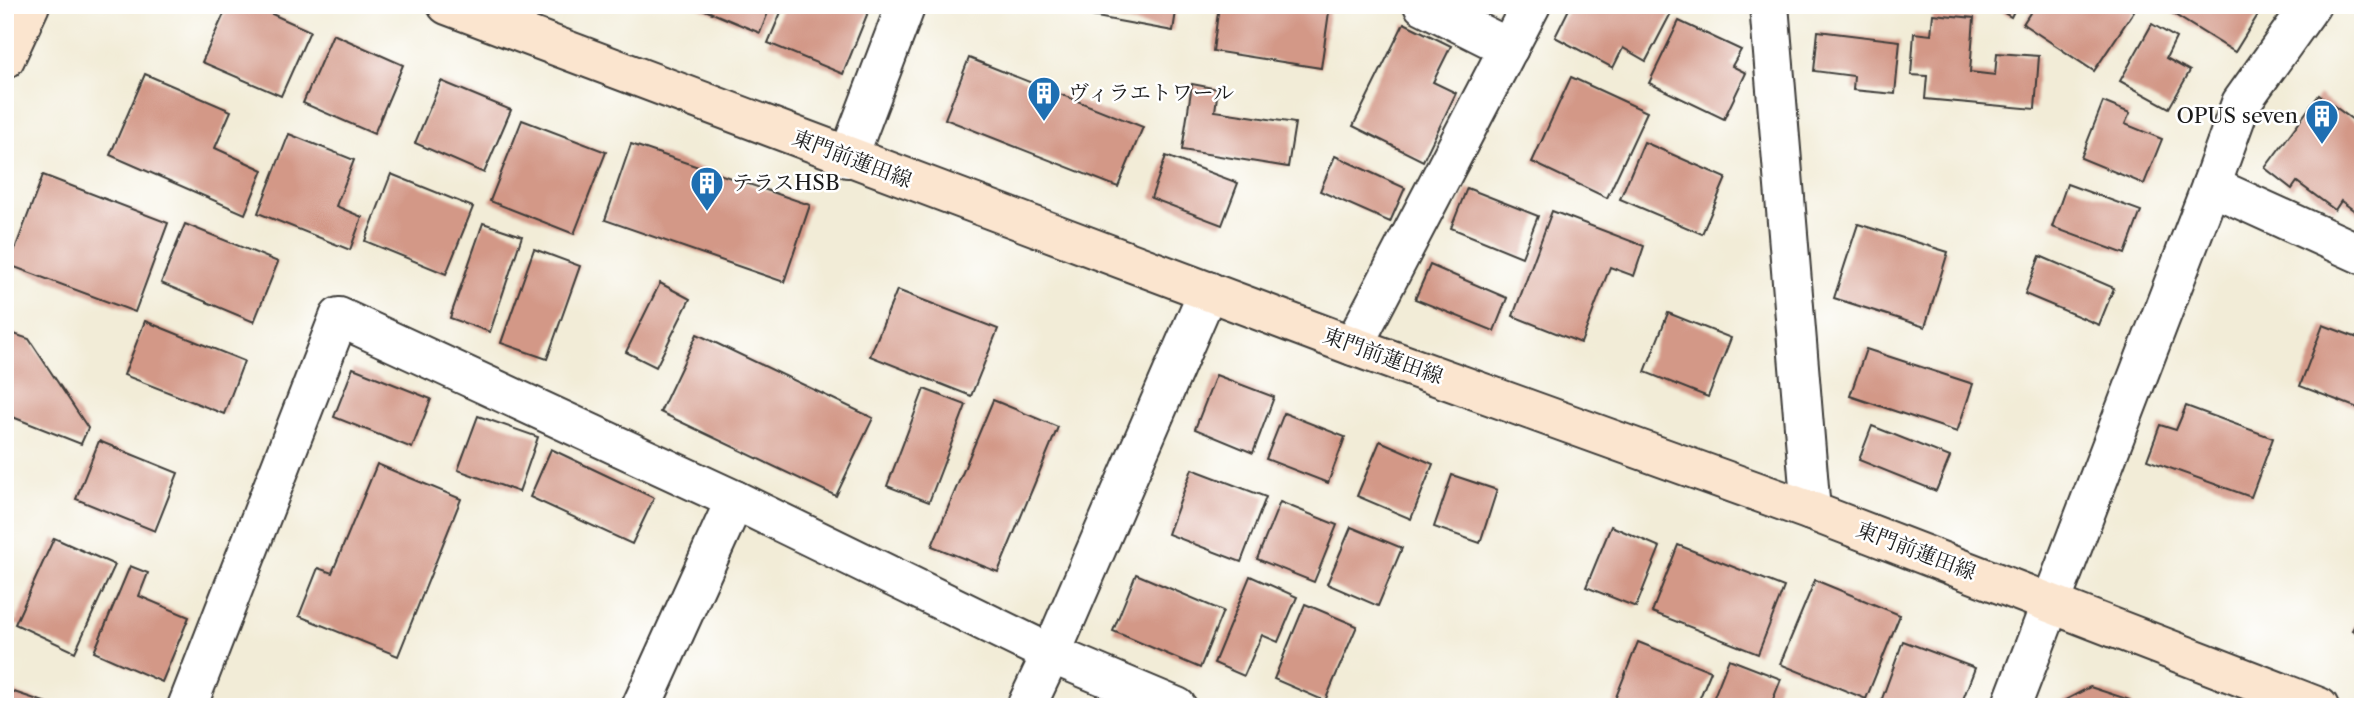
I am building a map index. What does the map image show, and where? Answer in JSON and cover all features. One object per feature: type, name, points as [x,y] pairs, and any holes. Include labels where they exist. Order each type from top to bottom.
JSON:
[{"type":"main road","points":[[5,59],[30,5]]},
{"type":"main road","name":"東門前蓮田線","points":[[447,5],[1353,346],[1811,511],[2319,707]]},
{"type":"street","points":[[848,158],[906,5]]},
{"type":"street","points":[[1423,5],[1509,48]]},
{"type":"street","points":[[1353,346],[1531,5]]},
{"type":"street","points":[[1769,5],[1811,511]]},
{"type":"street","points":[[2011,707],[2241,103],[2311,5]]},
{"type":"street","points":[[2211,186],[2363,255]]},
{"type":"street","points":[[1026,707],[1208,291]]},
{"type":"street","points":[[187,707],[339,317],[734,500],[1051,654],[1177,707]]},
{"type":"street","points":[[641,707],[734,500]]},
{"type":"building","points":[[228,5],[252,5],[310,31],[281,96],[202,62]]},
{"type":"building","points":[[693,5],[771,5],[760,33]]},
{"type":"building","points":[[784,5],[871,5],[843,74],[768,43]]},
{"type":"building","points":[[1081,5],[1177,5],[1173,31],[1080,14]]},
{"type":"building","points":[[1219,5],[1330,5],[1321,68],[1213,51]]},
{"type":"building","points":[[1571,5],[1662,5],[1672,11],[1646,61],[1623,48],[1613,68],[1555,37]]},
{"type":"building","points":[[1991,5],[2017,5],[2011,17]]},
{"type":"building","points":[[2035,5],[2125,5],[2134,11],[2094,71],[2023,24]]},
{"type":"building","points":[[2159,5],[2264,5],[2235,52]]},
{"type":"building","points":[[1933,14],[1974,18],[1970,72],[1995,75],[1997,53],[2039,56],[2035,109],[1925,99],[1927,76],[1911,75],[1914,33],[1931,35]]},
{"type":"building","points":[[1679,21],[1741,50],[1732,66],[1746,73],[1724,119],[1649,83]]},
{"type":"building","points":[[1404,23],[1451,46],[1433,82],[1456,93],[1423,161],[1353,126]]},
{"type":"building","points":[[2152,24],[2176,38],[2166,58],[2190,71],[2169,108],[2120,81]]},
{"type":"building","points":[[1818,31],[1900,41],[1895,94],[1853,90],[1854,76],[1814,71]]},
{"type":"building","points":[[333,34],[403,65],[374,134],[303,103]]},
{"type":"building","name":"ヴィラエトワール","points":[[969,58],[1143,127],[1118,187],[945,119]]},
{"type":"building","points":[[145,74],[231,111],[215,148],[263,170],[245,214],[110,155]]},
{"type":"building","points":[[1571,77],[1647,112],[1607,198],[1532,162]]},
{"type":"building","points":[[441,81],[511,110],[484,173],[415,143]]},
{"type":"building","points":[[1192,84],[1218,89],[1215,111],[1295,123],[1288,167],[1182,150]]},
{"type":"building","name":"OPUS seven","points":[[2319,95],[2360,125],[2363,121],[2363,217],[2341,201],[2335,210],[2297,182],[2292,189],[2265,168]]},
{"type":"building","points":[[2103,102],[2130,113],[2125,124],[2162,139],[2144,184],[2081,158]]},
{"type":"building","points":[[522,120],[606,152],[574,234],[490,201]]},
{"type":"building","points":[[289,134],[354,160],[336,206],[362,217],[350,250],[258,213]]},
{"type":"building","points":[[1644,142],[1726,178],[1702,234],[1620,199]]},
{"type":"building","name":"テラスHSB","points":[[631,144],[810,205],[784,282],[605,220]]},
{"type":"building","points":[[1166,156],[1238,183],[1222,225],[1151,198]]},
{"type":"building","points":[[1335,156],[1405,188],[1390,222],[1320,191]]},
{"type":"building","points":[[391,174],[473,207],[446,274],[365,241]]},
{"type":"building","points":[[43,175],[168,223],[135,312],[9,265]]},
{"type":"building","points":[[2067,184],[2141,211],[2125,254],[2052,227]]},
{"type":"building","points":[[1467,188],[1538,216],[1522,257],[1451,228]]},
{"type":"building","points":[[1552,211],[1644,246],[1634,276],[1610,267],[1581,343],[1513,316]]},
{"type":"building","points":[[483,223],[522,236],[490,332],[450,318]]},
{"type":"building","points":[[185,224],[278,262],[254,322],[161,283]]},
{"type":"building","points":[[1858,224],[1948,252],[1925,327],[1834,298]]},
{"type":"building","points":[[534,249],[580,266],[547,359],[501,343]]},
{"type":"building","points":[[2040,256],[2114,288],[2099,325],[2025,294]]},
{"type":"building","points":[[1430,265],[1507,298],[1494,331],[1415,299]]},
{"type":"building","points":[[660,283],[690,299],[656,367],[626,352]]},
{"type":"building","points":[[897,290],[998,329],[971,396],[870,356]]},
{"type":"building","points":[[1668,313],[1731,338],[1708,397],[1645,372]]},
{"type":"building","points":[[145,321],[244,361],[224,414],[124,375]]},
{"type":"building","points":[[2323,325],[2363,340],[2363,410],[2300,386]]},
{"type":"building","points":[[5,331],[29,339],[88,428],[81,444],[5,414]]},
{"type":"building","points":[[697,334],[873,418],[836,496],[660,412]]},
{"type":"building","points":[[1866,349],[1973,384],[1957,432],[1850,396]]},
{"type":"building","points":[[353,368],[431,399],[412,448],[334,417]]},
{"type":"building","points":[[1216,375],[1274,397],[1253,453],[1195,429]]},
{"type":"building","points":[[924,389],[966,405],[929,502],[887,486]]},
{"type":"building","points":[[993,400],[1058,427],[998,572],[932,546]]},
{"type":"building","points":[[2186,406],[2273,438],[2251,497],[2147,460],[2160,425],[2176,430]]},
{"type":"building","points":[[1284,413],[1345,437],[1328,483],[1266,459]]},
{"type":"building","points":[[478,416],[538,437],[519,492],[458,470]]},
{"type":"building","points":[[1872,426],[1950,457],[1936,491],[1859,460]]},
{"type":"building","points":[[99,441],[178,473],[155,531],[76,499]]},
{"type":"building","points":[[1380,441],[1433,464],[1411,519],[1357,496]]},
{"type":"building","points":[[551,449],[654,498],[632,544],[530,497]]},
{"type":"building","points":[[377,464],[461,499],[398,656],[299,616],[318,568],[332,573]]},
{"type":"building","points":[[1192,469],[1266,497],[1241,562],[1168,534]]},
{"type":"building","points":[[1452,475],[1497,490],[1480,543],[1434,527]]},
{"type":"building","points":[[1280,502],[1337,525],[1314,582],[1257,559]]},
{"type":"building","points":[[1611,526],[1660,547],[1636,607],[1586,587]]},
{"type":"building","points":[[1351,527],[1402,548],[1378,606],[1327,584]]},
{"type":"building","points":[[54,538],[115,565],[75,652],[15,624]]},
{"type":"building","points":[[1678,545],[1784,587],[1758,654],[1652,612]]},
{"type":"building","points":[[130,566],[148,573],[139,596],[189,617],[162,682],[94,652]]},
{"type":"building","points":[[1136,574],[1223,611],[1200,668],[1113,631]]},
{"type":"building","points":[[1250,576],[1297,597],[1278,642],[1262,635],[1244,676],[1214,663]]},
{"type":"building","points":[[1815,580],[1900,615],[1866,699],[1780,664]]},
{"type":"building","points":[[1305,604],[1357,626],[1325,701],[1274,679]]},
{"type":"building","points":[[2363,611],[2363,636],[2352,630]]},
{"type":"building","points":[[1903,641],[1975,668],[1960,707],[1879,707]]},
{"type":"building","points":[[1638,642],[1711,671],[1696,707],[1612,707]]},
{"type":"building","points":[[1729,659],[1781,679],[1770,707],[1710,707]]},
{"type":"building","points":[[2090,687],[2130,700],[2134,707],[2052,707]]},
{"type":"building","points":[[5,689],[56,706],[56,707],[5,707]]},
{"type":"place","name":"ヴィラエトワール","points":[[1044,123]]},
{"type":"place","name":"OPUS seven","points":[[2322,146]]},
{"type":"place","name":"テラスHSB","points":[[707,213]]}]
